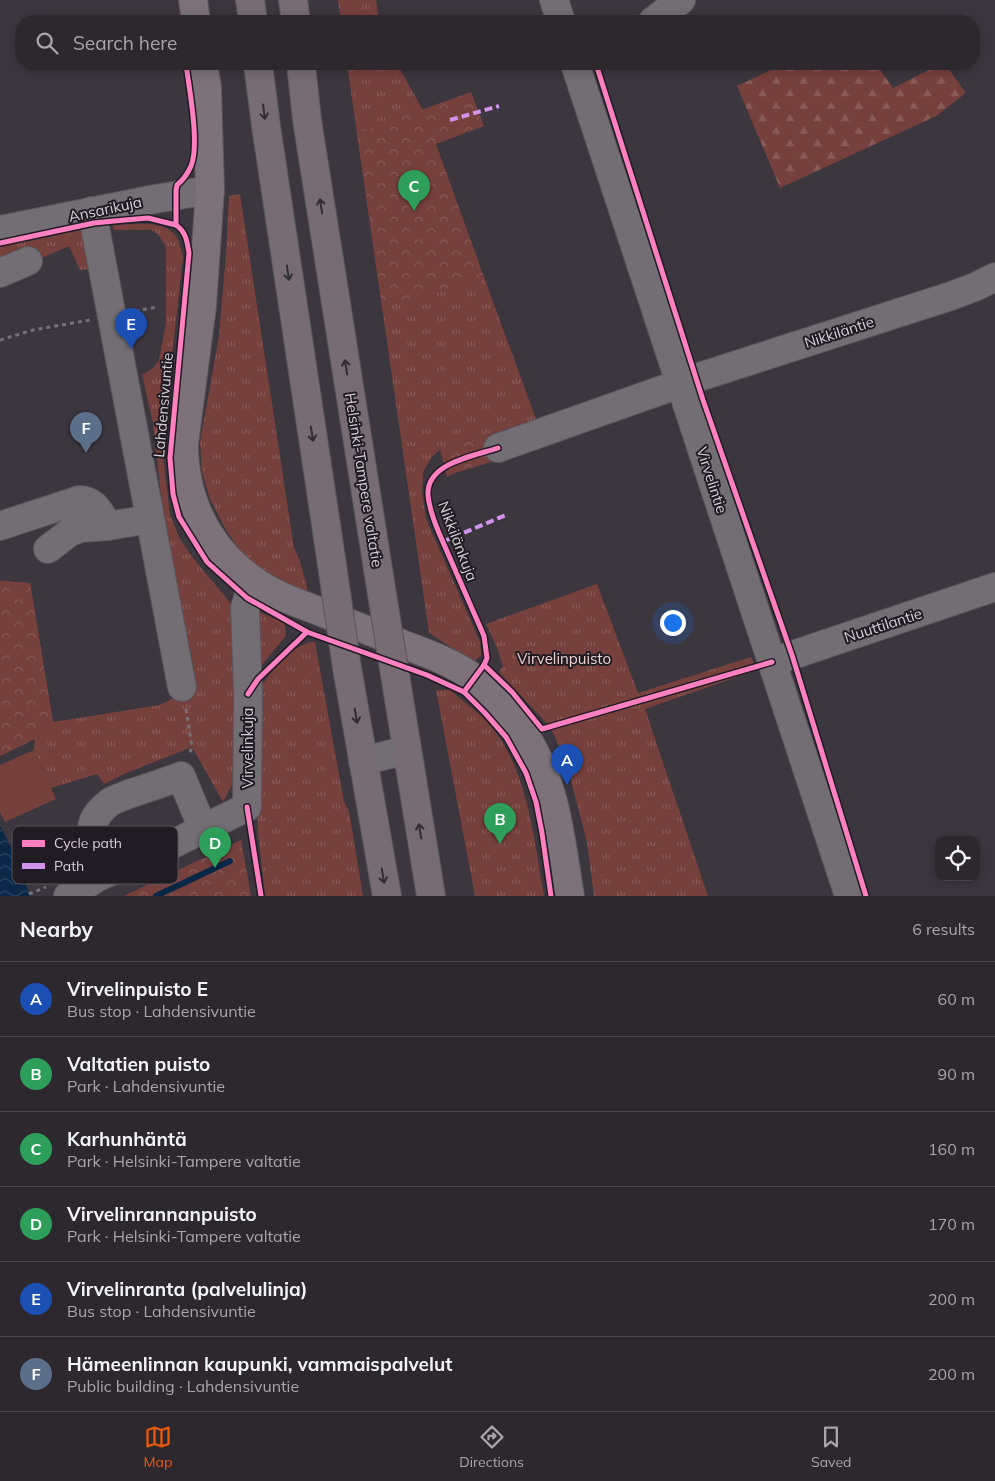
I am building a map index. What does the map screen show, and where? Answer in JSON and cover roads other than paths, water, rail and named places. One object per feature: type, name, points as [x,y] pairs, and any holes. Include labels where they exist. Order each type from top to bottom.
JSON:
[{"type":"highway","points":[[250,0],[252,15]]},
{"type":"highway","points":[[293,0],[295,15]]},
{"type":"highway","points":[[259,70],[347,668],[387,896]]},
{"type":"highway","name":"Helsinki-Tampere valtatie","points":[[302,70],[309,129],[431,896]]},
{"type":"main road","points":[[193,0],[195,15]]},
{"type":"main road","name":"Lahdensivuntie","points":[[204,70],[207,87],[210,190],[202,306],[184,444],[184,466],[188,488],[198,515],[212,539],[250,589],[283,597],[446,661],[474,678],[502,706],[525,734],[541,764],[553,796],[570,896]]},
{"type":"street","points":[[554,0],[559,15]]},
{"type":"street","points":[[662,15],[681,0]]},
{"type":"street","name":"Virvelintie","points":[[585,70],[681,384],[850,896]]},
{"type":"street","name":"Ansarikuja","points":[[0,230],[210,190]]},
{"type":"street","points":[[92,212],[182,687]]},
{"type":"street","points":[[0,273],[28,261]]},
{"type":"street","name":"Nikkiläntie","points":[[681,384],[951,296],[995,277]]},
{"type":"street","points":[[498,448],[681,384]]},
{"type":"street","points":[[0,526],[79,500],[85,500],[91,501],[108,526]]},
{"type":"street","points":[[48,549],[70,532],[80,528],[108,526],[150,519]]},
{"type":"street","name":"Nuuttilantie","points":[[772,662],[995,587]]},
{"type":"street","name":"Virvelinkuja","points":[[178,842],[247,807],[248,694],[245,608],[250,589]]},
{"type":"street","points":[[364,761],[407,750]]},
{"type":"street","points":[[94,826],[96,816],[110,802],[181,776],[201,824],[205,828]]},
{"type":"street","name":"Virvelinkuja","points":[[68,896],[87,884]]},
{"type":"water","points":[[0,826],[12,848],[12,884],[26,884],[30,896],[0,896]]},
{"type":"waterway","points":[[156,896],[230,861]]},
{"type":"place","name":"Karhunhäntä","points":[[414,211]]},
{"type":"place","name":"Virvelinranta (palvelulinja)","points":[[131,349]]},
{"type":"place","name":"Hämeenlinnan kaupunki, vammaispalvelut","points":[[86,453]]},
{"type":"place","name":"Virvelinpuisto E","points":[[567,785]]},
{"type":"place","name":"Valtatien puisto","points":[[500,844]]},
{"type":"place","name":"Virvelinrannanpuisto","points":[[215,868]]},
{"type":"park label","name":"Virvelinpuisto","points":[[564,658]]}]
